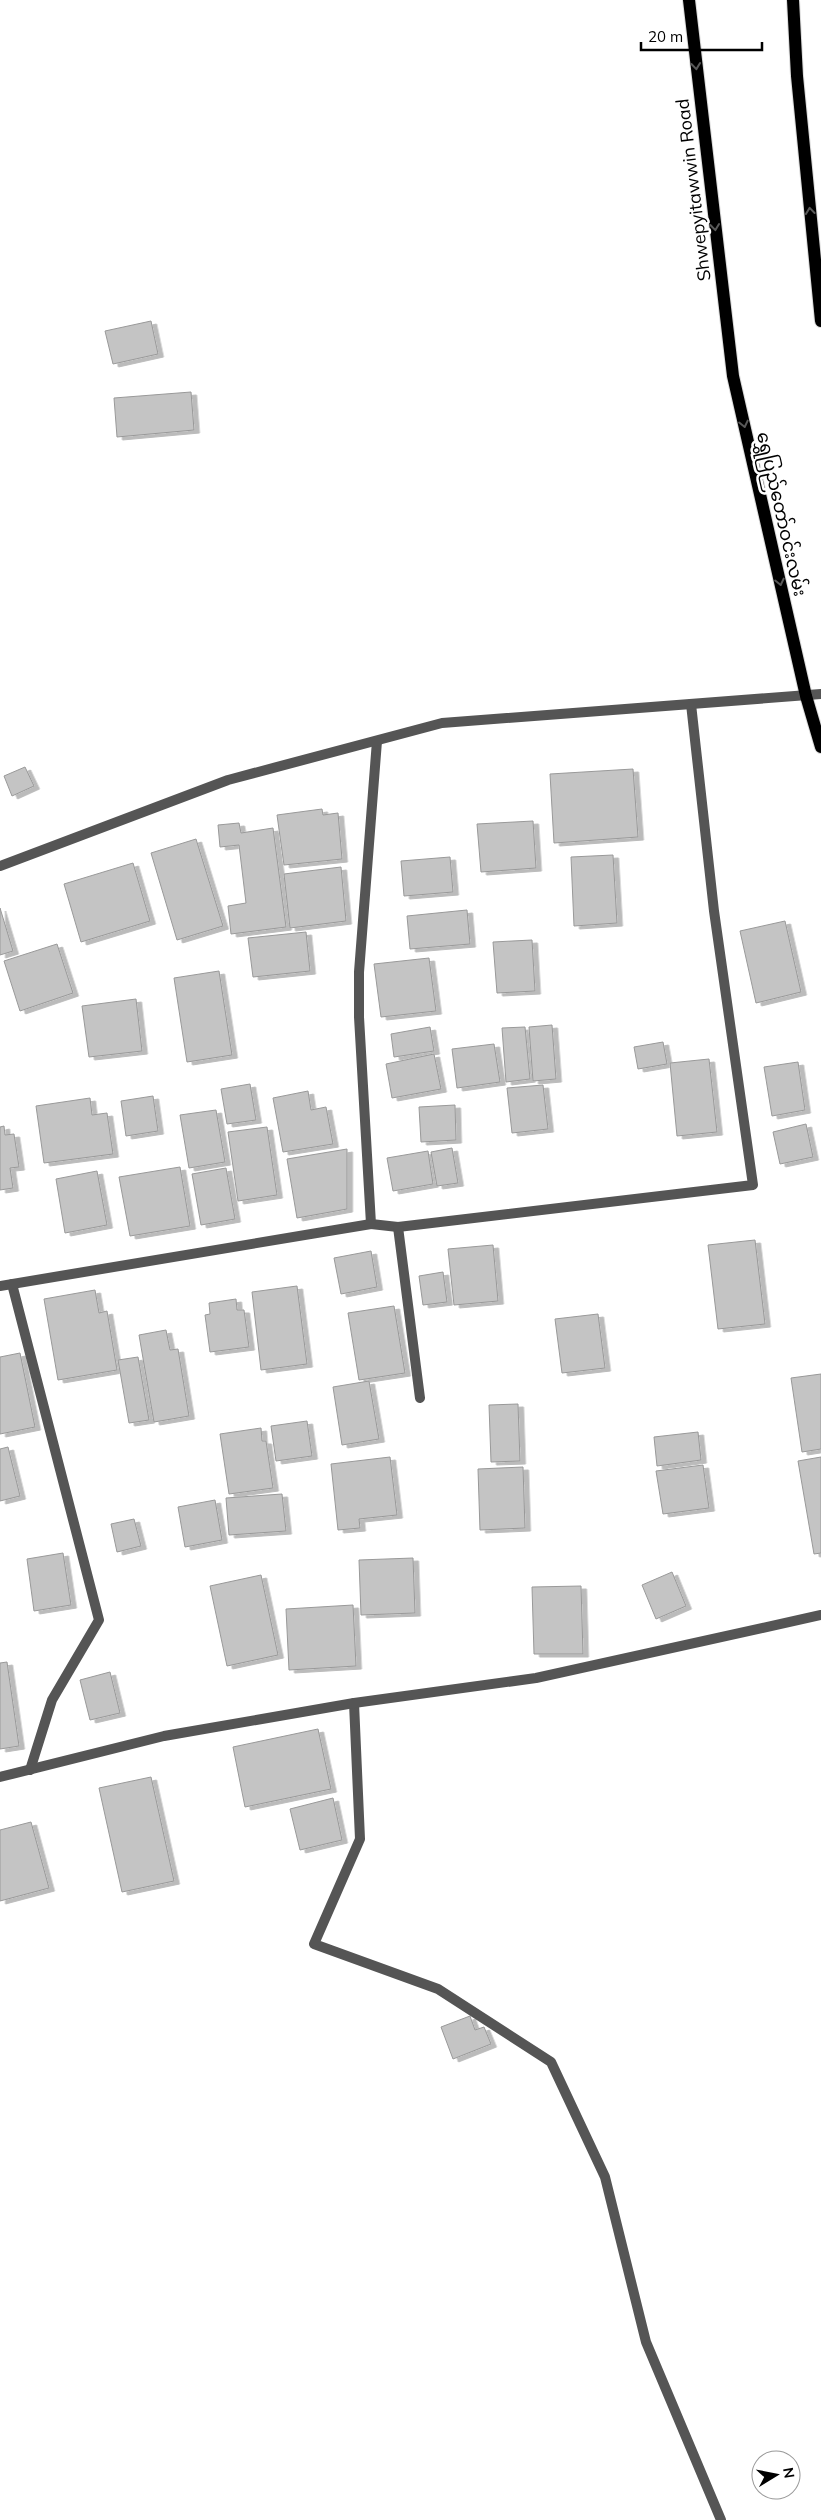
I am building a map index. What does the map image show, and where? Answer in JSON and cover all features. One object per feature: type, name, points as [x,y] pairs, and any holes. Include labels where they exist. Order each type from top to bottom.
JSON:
[{"type":"main road","name":"Shwepyitawwin Road","points":[[689,0],[733,376]]},
{"type":"main road","points":[[793,0],[797,76],[821,321]]},
{"type":"main road","name":"ရွှေပြည်တော်ဝင်းလမ်း","points":[[733,376],[806,696],[821,747]]},
{"type":"street","points":[[0,866],[228,780],[442,723],[821,694]]},
{"type":"street","points":[[0,1286],[370,1224],[398,1227],[753,1184],[714,911],[691,704]]},
{"type":"street","points":[[370,1224],[358,1017],[359,972],[377,740]]},
{"type":"street","points":[[398,1227],[420,1398]]},
{"type":"street","points":[[12,1284],[99,1620],[52,1700],[30,1770]]},
{"type":"street","points":[[0,1777],[164,1736],[354,1704],[536,1678],[821,1615]]},
{"type":"street","points":[[354,1704],[360,1839],[314,1944],[438,1989],[551,2062],[605,2177],[646,2342],[721,2520]]},
{"type":"building","points":[[151,321],[158,354],[113,364],[105,331]]},
{"type":"building","points":[[191,392],[194,430],[117,437],[114,398]]},
{"type":"building","points":[[25,767],[34,786],[12,796],[4,776]]},
{"type":"building","points":[[633,769],[638,837],[554,843],[550,774]]},
{"type":"building","points":[[322,809],[323,815],[338,813],[342,859],[284,865],[277,815]]},
{"type":"building","points":[[533,821],[536,868],[481,872],[477,824]]},
{"type":"building","points":[[239,823],[241,833],[273,828],[286,927],[231,934],[228,906],[246,903],[239,845],[220,847],[218,825]]},
{"type":"building","points":[[196,839],[223,926],[177,940],[151,853]]},
{"type":"building","points":[[613,855],[617,923],[574,926],[571,857]]},
{"type":"building","points":[[450,857],[453,892],[404,896],[401,861]]},
{"type":"building","points":[[133,863],[150,921],[81,942],[64,884]]},
{"type":"building","points":[[341,867],[346,921],[290,928],[284,874]]},
{"type":"building","points":[[0,908],[13,951],[0,955]]},
{"type":"building","points":[[467,910],[470,944],[410,949],[407,916]]},
{"type":"building","points":[[785,921],[801,992],[756,1003],[740,931]]},
{"type":"building","points":[[306,932],[310,971],[253,977],[248,938]]},
{"type":"building","points":[[532,940],[535,991],[497,993],[493,942]]},
{"type":"building","points":[[57,944],[73,993],[20,1011],[4,961]]},
{"type":"building","points":[[429,958],[436,1011],[381,1017],[374,964]]},
{"type":"building","points":[[219,971],[232,1055],[187,1062],[174,978]]},
{"type":"building","points":[[136,999],[142,1051],[89,1057],[82,1006]]},
{"type":"building","points":[[552,1025],[556,1079],[533,1081],[529,1027]]},
{"type":"building","points":[[430,1027],[434,1051],[394,1057],[391,1034]]},
{"type":"building","points":[[525,1027],[530,1079],[506,1082],[502,1028]]},
{"type":"building","points":[[663,1042],[667,1064],[638,1069],[634,1047]]},
{"type":"building","points":[[494,1044],[500,1082],[457,1088],[452,1049]]},
{"type":"building","points":[[434,1054],[441,1089],[392,1098],[386,1064]]},
{"type":"building","points":[[709,1059],[717,1132],[677,1136],[670,1063]]},
{"type":"building","points":[[798,1062],[805,1110],[772,1116],[764,1067]]},
{"type":"building","points":[[250,1084],[256,1120],[227,1124],[221,1089]]},
{"type":"building","points":[[543,1085],[548,1129],[512,1133],[507,1088]]},
{"type":"building","points":[[308,1091],[311,1110],[326,1107],[333,1144],[283,1152],[273,1098]]},
{"type":"building","points":[[153,1096],[158,1131],[126,1136],[121,1101]]},
{"type":"building","points":[[90,1098],[92,1115],[107,1113],[113,1154],[44,1163],[36,1106]]},
{"type":"building","points":[[455,1105],[456,1140],[421,1142],[419,1107]]},
{"type":"building","points":[[216,1110],[225,1162],[189,1168],[180,1115]]},
{"type":"building","points":[[806,1124],[813,1157],[780,1164],[773,1132]]},
{"type":"building","points":[[4,1126],[5,1135],[14,1134],[19,1167],[10,1168],[13,1188],[0,1190],[0,1127]]},
{"type":"building","points":[[267,1127],[277,1195],[238,1201],[228,1132]]},
{"type":"building","points":[[452,1148],[458,1183],[437,1186],[431,1152]]},
{"type":"building","points":[[347,1149],[347,1209],[297,1218],[287,1159]]},
{"type":"building","points":[[428,1151],[433,1184],[393,1191],[387,1158]]},
{"type":"building","points":[[180,1167],[190,1226],[130,1236],[119,1177]]},
{"type":"building","points":[[226,1168],[235,1219],[201,1225],[192,1174]]},
{"type":"building","points":[[97,1171],[107,1225],[65,1233],[56,1179]]},
{"type":"building","points":[[755,1240],[765,1324],[718,1329],[708,1245]]},
{"type":"building","points":[[493,1245],[498,1301],[454,1305],[448,1249]]},
{"type":"building","points":[[371,1251],[377,1287],[341,1294],[334,1258]]},
{"type":"building","points":[[443,1272],[447,1302],[423,1305],[419,1276]]},
{"type":"building","points":[[297,1286],[307,1364],[261,1370],[252,1292]]},
{"type":"building","points":[[95,1290],[99,1313],[107,1311],[117,1370],[58,1380],[44,1299]]},
{"type":"building","points":[[236,1299],[237,1310],[244,1310],[249,1347],[210,1352],[205,1315],[210,1314],[209,1303]]},
{"type":"building","points":[[394,1306],[405,1373],[359,1380],[348,1313]]},
{"type":"building","points":[[598,1314],[605,1368],[562,1373],[555,1319]]},
{"type":"building","points":[[166,1330],[170,1350],[178,1349],[189,1416],[154,1422],[139,1335]]},
{"type":"building","points":[[20,1353],[35,1427],[0,1434],[0,1357]]},
{"type":"building","points":[[138,1357],[149,1420],[129,1423],[118,1360]]},
{"type":"building","points":[[821,1374],[821,1449],[802,1452],[791,1378]]},
{"type":"building","points":[[369,1381],[379,1439],[342,1445],[333,1387]]},
{"type":"building","points":[[518,1404],[520,1461],[491,1462],[489,1405]]},
{"type":"building","points":[[307,1421],[312,1456],[276,1461],[271,1426]]},
{"type":"building","points":[[261,1428],[262,1441],[266,1441],[273,1488],[229,1494],[220,1434]]},
{"type":"building","points":[[698,1432],[701,1460],[657,1466],[654,1437]]},
{"type":"building","points":[[8,1447],[20,1496],[0,1501],[0,1449]]},
{"type":"building","points":[[390,1457],[397,1515],[359,1519],[360,1528],[338,1530],[331,1464]]},
{"type":"building","points":[[821,1457],[821,1553],[814,1554],[798,1461]]},
{"type":"building","points":[[703,1465],[709,1508],[663,1514],[656,1471]]},
{"type":"building","points":[[523,1467],[525,1528],[480,1530],[478,1469]]},
{"type":"building","points":[[282,1494],[286,1531],[229,1535],[226,1498]]},
{"type":"building","points":[[215,1500],[222,1540],[185,1547],[178,1507]]},
{"type":"building","points":[[134,1519],[141,1546],[117,1552],[111,1524]]},
{"type":"building","points":[[63,1553],[71,1605],[34,1611],[27,1559]]},
{"type":"building","points":[[413,1558],[415,1613],[361,1615],[359,1560]]},
{"type":"building","points":[[672,1572],[686,1606],[656,1619],[642,1585]]},
{"type":"building","points":[[261,1575],[278,1655],[227,1666],[210,1586]]},
{"type":"building","points":[[581,1586],[583,1654],[534,1654],[532,1587]]},
{"type":"building","points":[[353,1605],[356,1666],[289,1670],[286,1609]]},
{"type":"building","points":[[7,1662],[19,1746],[0,1749],[0,1663]]},
{"type":"building","points":[[110,1672],[120,1713],[90,1720],[80,1680]]},
{"type":"building","points":[[318,1729],[331,1789],[245,1807],[233,1747]]},
{"type":"building","points":[[151,1777],[174,1881],[122,1892],[99,1788]]},
{"type":"building","points":[[333,1798],[342,1840],[300,1850],[290,1809]]},
{"type":"building","points":[[31,1822],[49,1888],[0,1901],[0,1830]]},
{"type":"building","points":[[470,2016],[475,2030],[484,2027],[491,2044],[453,2059],[441,2027]]}]
